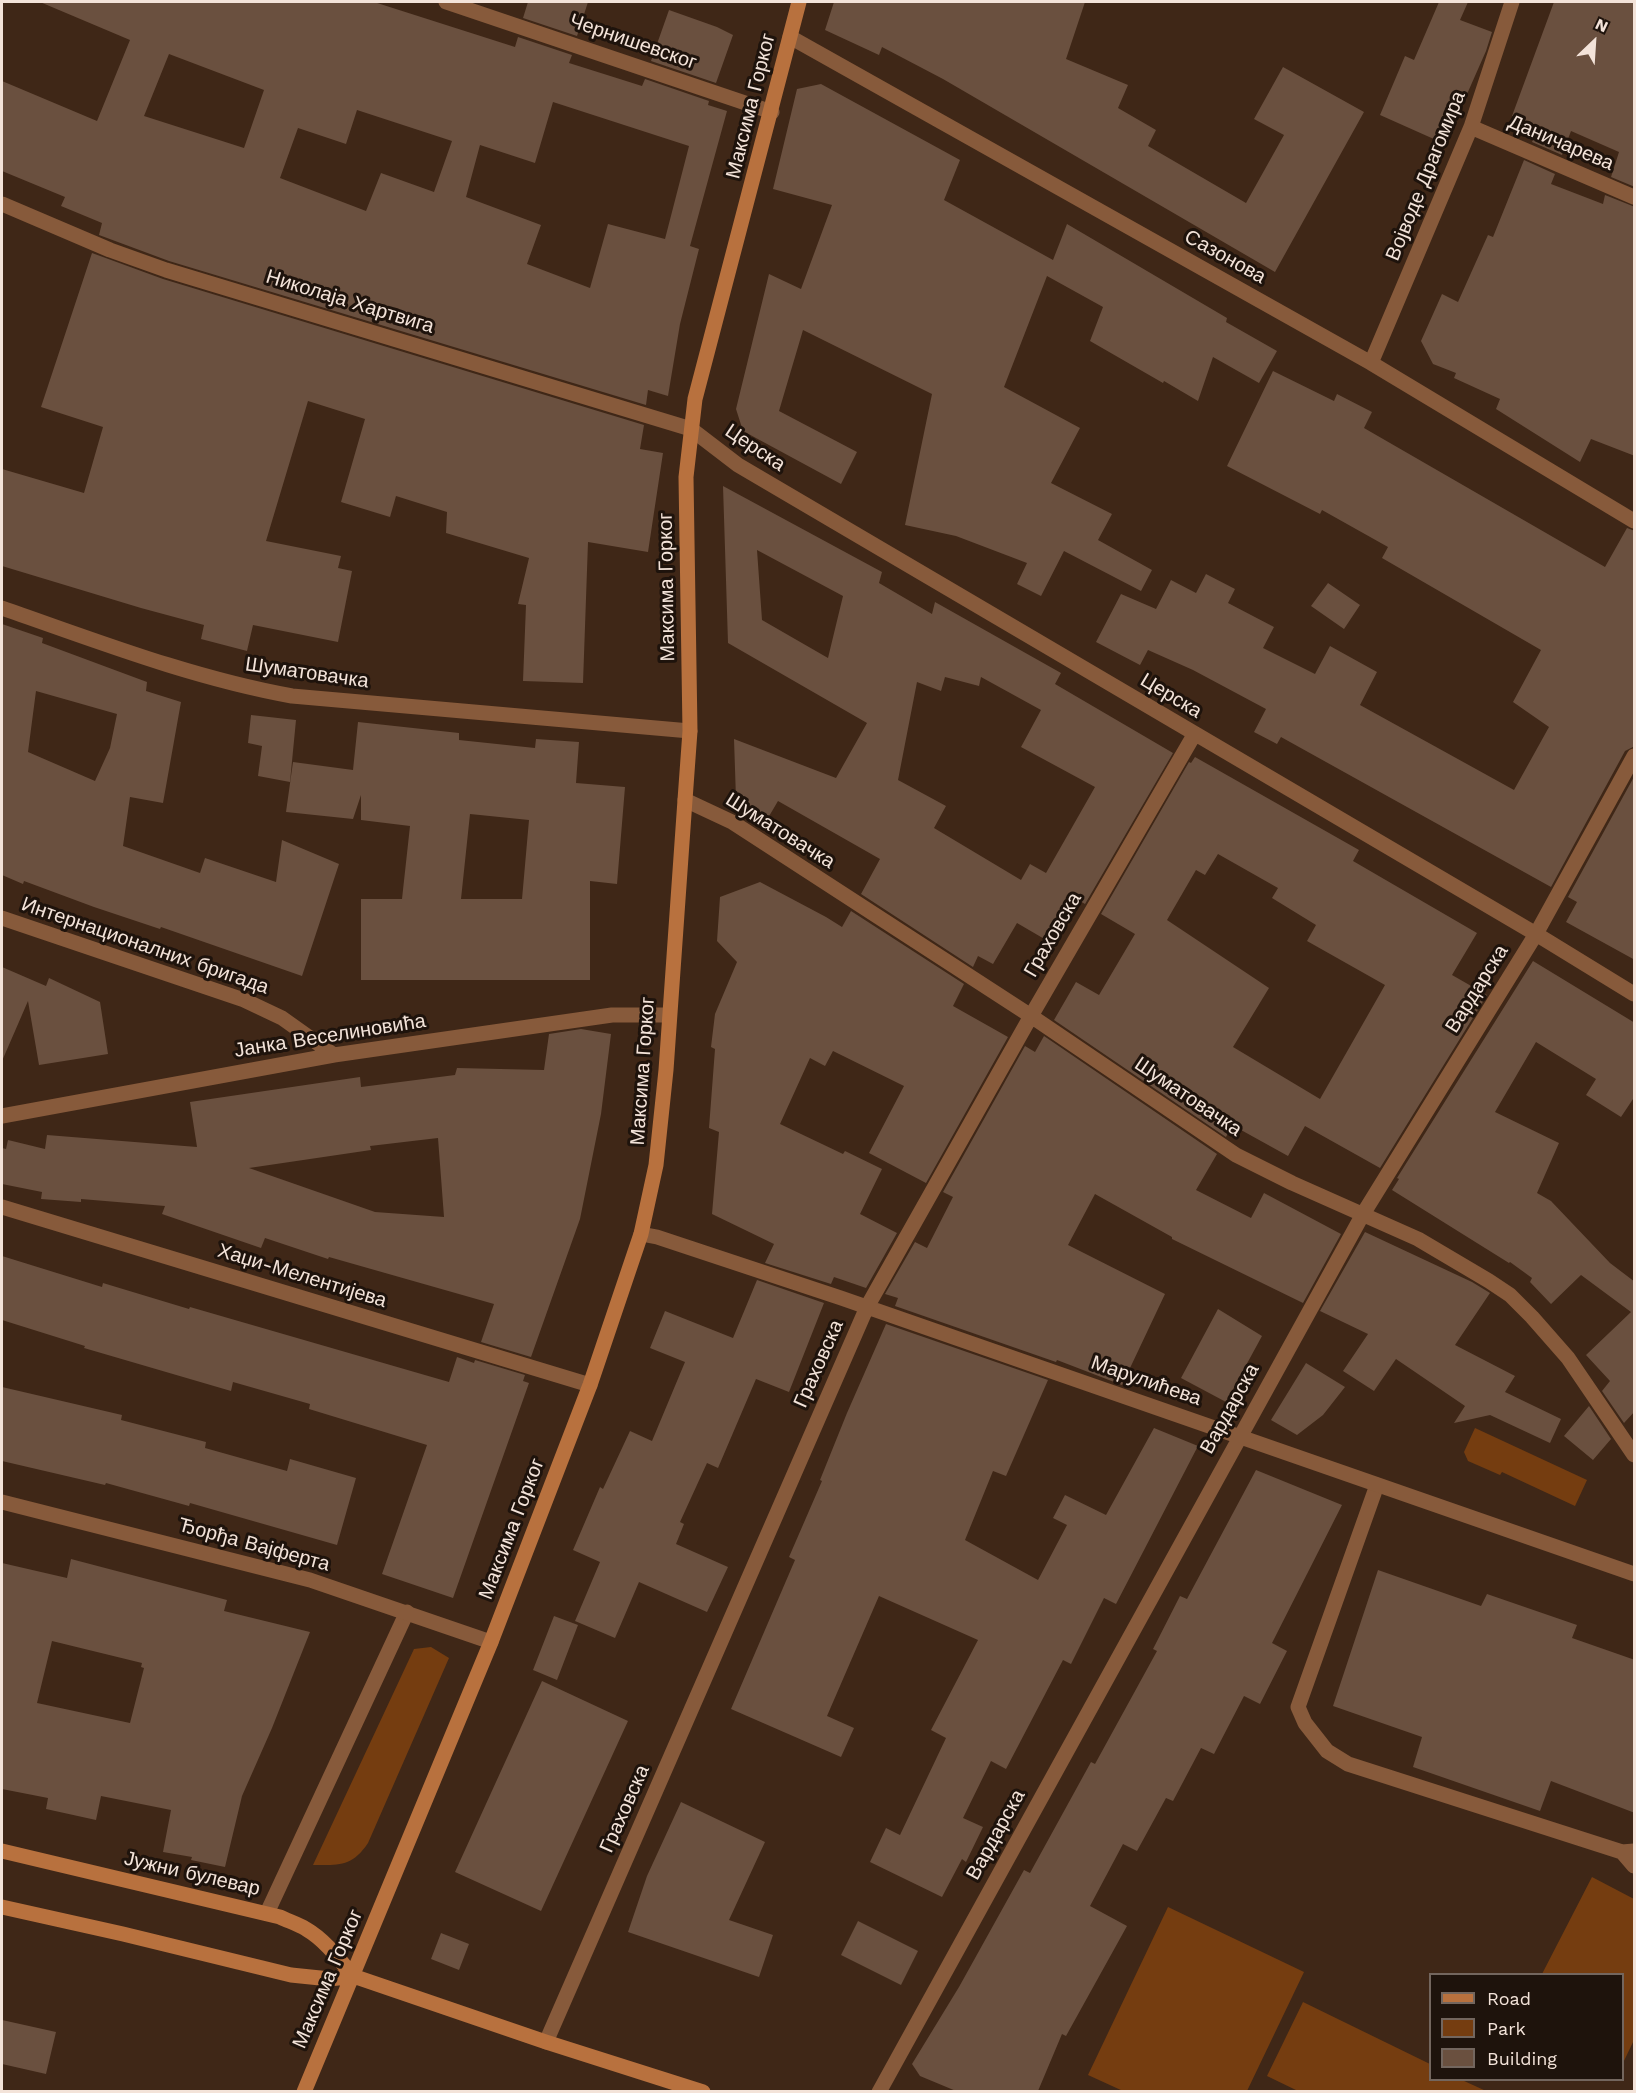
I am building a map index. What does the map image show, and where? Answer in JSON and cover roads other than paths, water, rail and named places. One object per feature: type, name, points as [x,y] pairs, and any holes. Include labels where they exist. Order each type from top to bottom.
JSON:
[{"type":"main road","name":"Максима Горког","points":[[304,2091],[491,1642],[590,1385],[641,1234],[656,1165],[666,1070],[668,1016],[690,731],[686,477],[691,429],[695,399],[799,2]]},
{"type":"main road","name":"Јужни булевар","points":[[2,1851],[267,1913],[304,1928],[316,1936],[353,1976]]},
{"type":"main road","points":[[2,1907],[144,1939],[291,1976],[330,1979],[353,1976],[546,2042],[703,2091]]},
{"type":"street","name":"Чернишевског","points":[[446,2],[772,112]]},
{"type":"street","name":"Војводе Драгомира","points":[[1371,363],[1472,127],[1512,2]]},
{"type":"street","name":"Сазонова","points":[[790,37],[1371,363],[1635,521]]},
{"type":"street","name":"Даничарева","points":[[1472,127],[1635,197]]},
{"type":"street","name":"Николаја Хартвига","points":[[2,204],[110,250],[166,270],[691,429]]},
{"type":"street","name":"Церска","points":[[691,429],[738,465],[1635,994]]},
{"type":"street","name":"Шуматовачка","points":[[2,608],[197,675],[241,687],[292,696],[690,731]]},
{"type":"street","name":"Граховска","points":[[546,2042],[867,1307],[1030,1016],[1194,735]]},
{"type":"street","name":"Вардарска","points":[[879,2091],[1363,1214],[1536,934],[1635,756]]},
{"type":"street","name":"Шуматовачка","points":[[685,800],[732,822],[1030,1016],[1236,1155],[1292,1183],[1418,1239],[1458,1261],[1510,1296],[1568,1358],[1635,1455]]},
{"type":"street","name":"Интернационалних бригада","points":[[2,918],[244,1000],[282,1018],[334,1055]]},
{"type":"street","name":"Јанка Веселиновића","points":[[2,1116],[334,1055],[612,1015],[668,1016]]},
{"type":"street","name":"Хаџи-Мелентијева","points":[[2,1207],[590,1385]]},
{"type":"street","name":"Марулићева","points":[[641,1234],[657,1237],[867,1307],[1635,1574]]},
{"type":"street","points":[[1377,1485],[1298,1707],[1305,1723],[1327,1751],[1348,1764],[1628,1851],[1635,1866]]},
{"type":"street","name":"Ђорђа Вајферта","points":[[2,1502],[310,1580],[491,1642]]},
{"type":"street","points":[[267,1913],[407,1612]]}]
